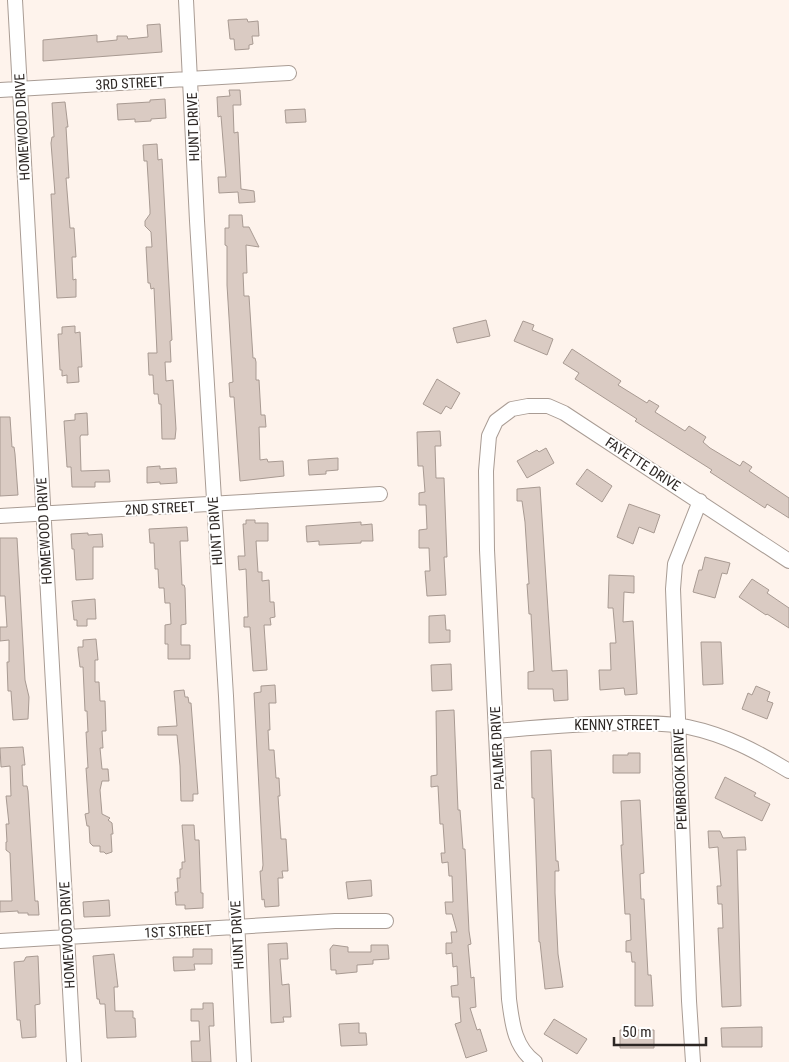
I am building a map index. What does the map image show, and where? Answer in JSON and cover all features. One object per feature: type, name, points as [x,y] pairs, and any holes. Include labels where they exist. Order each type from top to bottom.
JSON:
[{"type":"street","name":"HOMEWOOD DRIVE","points":[[15,0],[42,514],[74,1062]]},
{"type":"street","name":"HUNT DRIVE","points":[[186,0],[197,221],[226,696],[244,1062]]},
{"type":"street","name":"3RD STREET","points":[[0,90],[289,73]]},
{"type":"street","name":"FAYETTE DRIVE","points":[[492,427],[496,421],[512,409],[528,406],[548,406],[564,413],[789,561]]},
{"type":"street","name":"PALMER DRIVE","points":[[492,427],[489,436],[486,471],[487,550],[509,999],[513,1029],[519,1045],[534,1062]]},
{"type":"street","name":"2ND STREET","points":[[0,516],[380,494]]},
{"type":"street","name":"PEMBROOK DRIVE","points":[[693,1062],[673,589],[675,564],[700,501]]},
{"type":"street","name":"KENNY STREET","points":[[496,731],[596,723],[652,723],[678,726],[720,736],[754,749],[789,771]]},
{"type":"street","name":"1ST STREET","points":[[0,941],[335,921],[386,921]]},
{"type":"building","points":[[247,19],[248,22],[258,21],[259,36],[252,36],[253,44],[249,45],[249,49],[235,50],[234,39],[230,39],[228,20]]},
{"type":"building","points":[[160,24],[162,52],[43,61],[43,40],[97,35],[97,42],[117,40],[117,36],[127,36],[128,39],[148,37],[147,25]]},
{"type":"building","points":[[229,90],[240,90],[241,105],[233,105],[234,133],[238,132],[241,189],[254,191],[255,202],[239,203],[238,192],[219,193],[218,177],[226,177],[221,116],[218,117],[217,97],[230,96]]},
{"type":"building","points":[[165,99],[166,118],[135,122],[135,119],[118,120],[117,104]]},
{"type":"building","points":[[65,102],[68,127],[66,127],[69,178],[66,178],[70,228],[74,228],[76,257],[72,257],[73,280],[76,279],[76,297],[57,298],[51,194],[55,194],[51,143],[52,137],[54,137],[52,103]]},
{"type":"building","points":[[305,109],[306,122],[286,123],[285,110]]},
{"type":"building","points":[[157,144],[158,160],[162,159],[172,340],[170,341],[171,362],[165,362],[166,381],[173,380],[175,439],[162,439],[161,404],[159,404],[158,394],[154,394],[153,375],[149,375],[148,353],[157,353],[154,288],[151,289],[150,283],[148,283],[146,247],[152,247],[151,232],[145,226],[150,210],[147,161],[144,161],[143,145]]},
{"type":"building","points":[[229,215],[242,215],[243,227],[249,227],[259,247],[246,245],[247,273],[243,273],[244,296],[249,296],[253,358],[255,358],[256,362],[256,380],[259,380],[261,415],[265,415],[266,427],[259,427],[260,460],[267,459],[268,462],[283,461],[284,476],[240,481],[234,397],[230,397],[229,383],[233,382],[225,228],[229,228]]},
{"type":"building","points":[[486,320],[490,336],[457,343],[453,328]]},
{"type":"building","points":[[523,321],[534,325],[532,330],[553,339],[547,355],[514,341]]},
{"type":"building","points":[[75,326],[75,333],[80,332],[82,367],[78,367],[79,382],[67,383],[67,375],[62,376],[62,370],[60,370],[58,334],[62,334],[62,327]]},
{"type":"building","points":[[572,349],[621,381],[618,385],[647,403],[649,400],[659,406],[655,412],[685,431],[689,426],[706,437],[703,442],[710,448],[740,466],[743,461],[752,467],[749,471],[789,498],[789,518],[767,504],[765,508],[710,472],[712,470],[635,421],[637,419],[575,379],[579,373],[563,363]]},
{"type":"building","points":[[437,379],[460,393],[451,409],[446,406],[441,414],[423,404]]},
{"type":"building","points":[[87,413],[88,435],[81,435],[80,437],[81,471],[109,470],[110,482],[95,482],[95,487],[72,487],[71,467],[67,467],[64,421],[75,420],[75,414]]},
{"type":"building","points":[[0,417],[10,417],[18,495],[0,496]]},
{"type":"building","points":[[440,431],[441,446],[435,446],[436,478],[444,478],[447,557],[444,557],[446,595],[427,596],[425,571],[430,571],[429,548],[419,548],[419,530],[427,529],[426,505],[419,505],[419,493],[425,492],[423,466],[418,466],[417,432]]},
{"type":"building","points":[[546,448],[554,463],[527,478],[517,461],[537,450],[539,452]]},
{"type":"building","points":[[338,458],[338,470],[326,471],[326,474],[309,475],[308,460]]},
{"type":"building","points":[[160,466],[160,469],[176,468],[177,483],[147,483],[147,467]]},
{"type":"building","points":[[587,469],[612,486],[602,502],[576,484]]},
{"type":"building","points":[[540,487],[552,671],[567,670],[568,700],[554,701],[553,689],[528,689],[528,672],[534,671],[531,614],[529,614],[527,584],[529,584],[525,522],[522,501],[517,501],[517,489]]},
{"type":"building","points":[[629,504],[660,515],[654,533],[639,527],[633,544],[617,537]]},
{"type":"building","points":[[246,520],[255,520],[255,523],[268,523],[268,541],[256,541],[258,572],[262,572],[262,581],[269,580],[270,602],[274,602],[275,617],[270,618],[271,625],[264,625],[267,670],[253,671],[250,627],[244,627],[244,617],[248,617],[246,569],[239,570],[238,556],[245,556],[243,524],[246,524]]},
{"type":"building","points":[[361,522],[361,525],[372,524],[373,541],[319,545],[319,541],[307,542],[306,526]]},
{"type":"building","points":[[187,527],[188,541],[180,541],[182,585],[185,588],[186,624],[181,625],[181,645],[190,645],[190,659],[168,659],[168,644],[165,644],[165,625],[171,624],[170,603],[165,603],[164,588],[159,588],[158,569],[155,569],[154,543],[150,543],[149,529]]},
{"type":"building","points":[[88,533],[88,535],[102,534],[103,547],[93,547],[93,579],[76,580],[71,534]]},
{"type":"building","points":[[0,538],[17,538],[25,680],[29,697],[28,719],[13,720],[11,691],[8,691],[7,662],[9,662],[9,640],[0,641],[0,627],[7,627],[5,596],[0,596]]},
{"type":"building","points":[[705,557],[730,563],[727,574],[722,573],[715,598],[693,592]]},
{"type":"building","points":[[609,575],[634,576],[634,593],[624,592],[623,622],[633,621],[637,694],[625,695],[624,688],[600,690],[599,670],[611,670],[610,643],[616,643],[613,608],[608,608]]},
{"type":"building","points":[[752,579],[769,590],[767,593],[789,608],[789,628],[739,597]]},
{"type":"building","points":[[95,599],[96,619],[87,619],[87,626],[77,626],[77,620],[74,620],[72,601]]},
{"type":"building","points":[[445,615],[446,630],[450,630],[450,642],[429,643],[429,616]]},
{"type":"building","points":[[96,639],[98,660],[95,660],[95,682],[99,682],[100,701],[105,701],[106,731],[102,731],[103,748],[100,748],[102,769],[108,769],[109,781],[102,781],[100,790],[102,814],[110,818],[108,820],[112,823],[113,834],[111,834],[112,852],[106,854],[100,852],[100,846],[93,846],[90,843],[89,826],[87,826],[85,814],[89,813],[86,768],[88,768],[86,732],[88,732],[83,667],[80,667],[78,647],[83,647],[83,640]]},
{"type":"building","points":[[701,642],[721,642],[723,684],[703,685]]},
{"type":"building","points":[[451,664],[452,690],[432,691],[431,665]]},
{"type":"building","points":[[275,685],[276,703],[269,703],[269,750],[274,750],[276,778],[279,778],[280,796],[278,796],[281,839],[286,839],[288,871],[282,871],[283,878],[278,878],[279,906],[265,907],[264,899],[262,900],[260,871],[262,871],[263,865],[254,693],[261,692],[261,686]]},
{"type":"building","points":[[756,686],[770,692],[767,701],[773,703],[767,719],[742,709],[748,693],[752,695]]},
{"type":"building","points":[[184,690],[185,697],[188,697],[189,703],[191,703],[198,794],[193,794],[193,801],[181,801],[177,735],[158,735],[158,727],[177,726],[174,691]]},
{"type":"building","points":[[454,710],[458,810],[460,810],[463,849],[465,849],[471,944],[468,945],[471,978],[474,977],[476,1007],[470,1008],[477,1030],[480,1029],[487,1051],[466,1058],[455,1024],[461,1022],[459,997],[452,997],[451,986],[458,985],[457,966],[453,967],[452,953],[446,954],[446,943],[452,943],[451,932],[457,932],[452,914],[446,914],[445,902],[453,902],[452,876],[449,876],[448,862],[442,863],[441,853],[445,853],[443,824],[440,824],[438,786],[431,787],[431,776],[437,775],[436,711]]},
{"type":"building","points":[[23,747],[25,765],[22,765],[23,786],[27,786],[28,791],[35,901],[38,901],[39,915],[28,915],[28,913],[18,913],[18,911],[0,912],[0,901],[12,901],[10,853],[6,850],[6,824],[9,824],[6,796],[11,796],[10,766],[1,767],[0,748]]},
{"type":"building","points":[[551,750],[556,861],[558,861],[559,871],[555,871],[558,954],[563,987],[545,989],[539,942],[531,751]]},
{"type":"building","points":[[628,753],[640,753],[640,773],[613,773],[613,755],[628,755]]},
{"type":"building","points":[[725,777],[756,793],[754,796],[770,804],[762,821],[715,798]]},
{"type":"building","points":[[640,800],[644,873],[640,874],[641,899],[644,899],[648,975],[651,975],[653,1006],[635,1006],[635,962],[632,962],[631,952],[626,952],[626,941],[631,940],[630,914],[625,914],[621,845],[623,845],[621,801]]},
{"type":"building","points":[[182,825],[194,825],[195,840],[199,840],[203,908],[185,909],[185,905],[176,905],[175,892],[178,892],[177,878],[180,878],[182,862],[185,862]]},
{"type":"building","points":[[708,831],[720,831],[723,838],[745,837],[746,850],[737,850],[741,1006],[722,1007],[718,928],[723,928],[722,904],[718,904],[717,886],[721,886],[718,847],[709,848]]},
{"type":"building","points":[[371,880],[372,896],[348,899],[346,882]]},
{"type":"building","points":[[109,900],[110,916],[84,917],[83,902]]},
{"type":"building","points":[[287,943],[288,959],[280,959],[282,985],[289,984],[291,1017],[283,1017],[284,1022],[271,1023],[268,944]]},
{"type":"building","points":[[333,945],[348,947],[348,952],[371,952],[371,945],[388,945],[389,959],[373,960],[373,964],[357,965],[357,972],[336,974],[336,970],[331,970],[330,949]]},
{"type":"building","points":[[193,949],[212,949],[212,964],[194,964],[195,970],[174,971],[173,957],[193,957]]},
{"type":"building","points":[[114,954],[118,987],[114,987],[115,1011],[133,1011],[136,1037],[107,1038],[105,1004],[100,1004],[99,999],[97,999],[93,956]]},
{"type":"building","points":[[38,956],[40,1004],[35,1005],[36,1037],[22,1038],[20,1020],[17,1020],[14,962],[24,961],[26,957]]},
{"type":"building","points":[[203,1003],[213,1003],[214,1026],[209,1026],[211,1062],[192,1062],[191,1041],[200,1041],[199,1021],[191,1021],[191,1009],[203,1009]]},
{"type":"building","points":[[554,1019],[587,1039],[577,1054],[544,1034]]},
{"type":"building","points":[[359,1023],[359,1033],[366,1033],[367,1045],[341,1046],[339,1024]]},
{"type":"building","points":[[762,1027],[762,1047],[722,1047],[721,1028]]},
{"type":"building","points":[[620,1030],[654,1030],[654,1048],[620,1048]]}]
